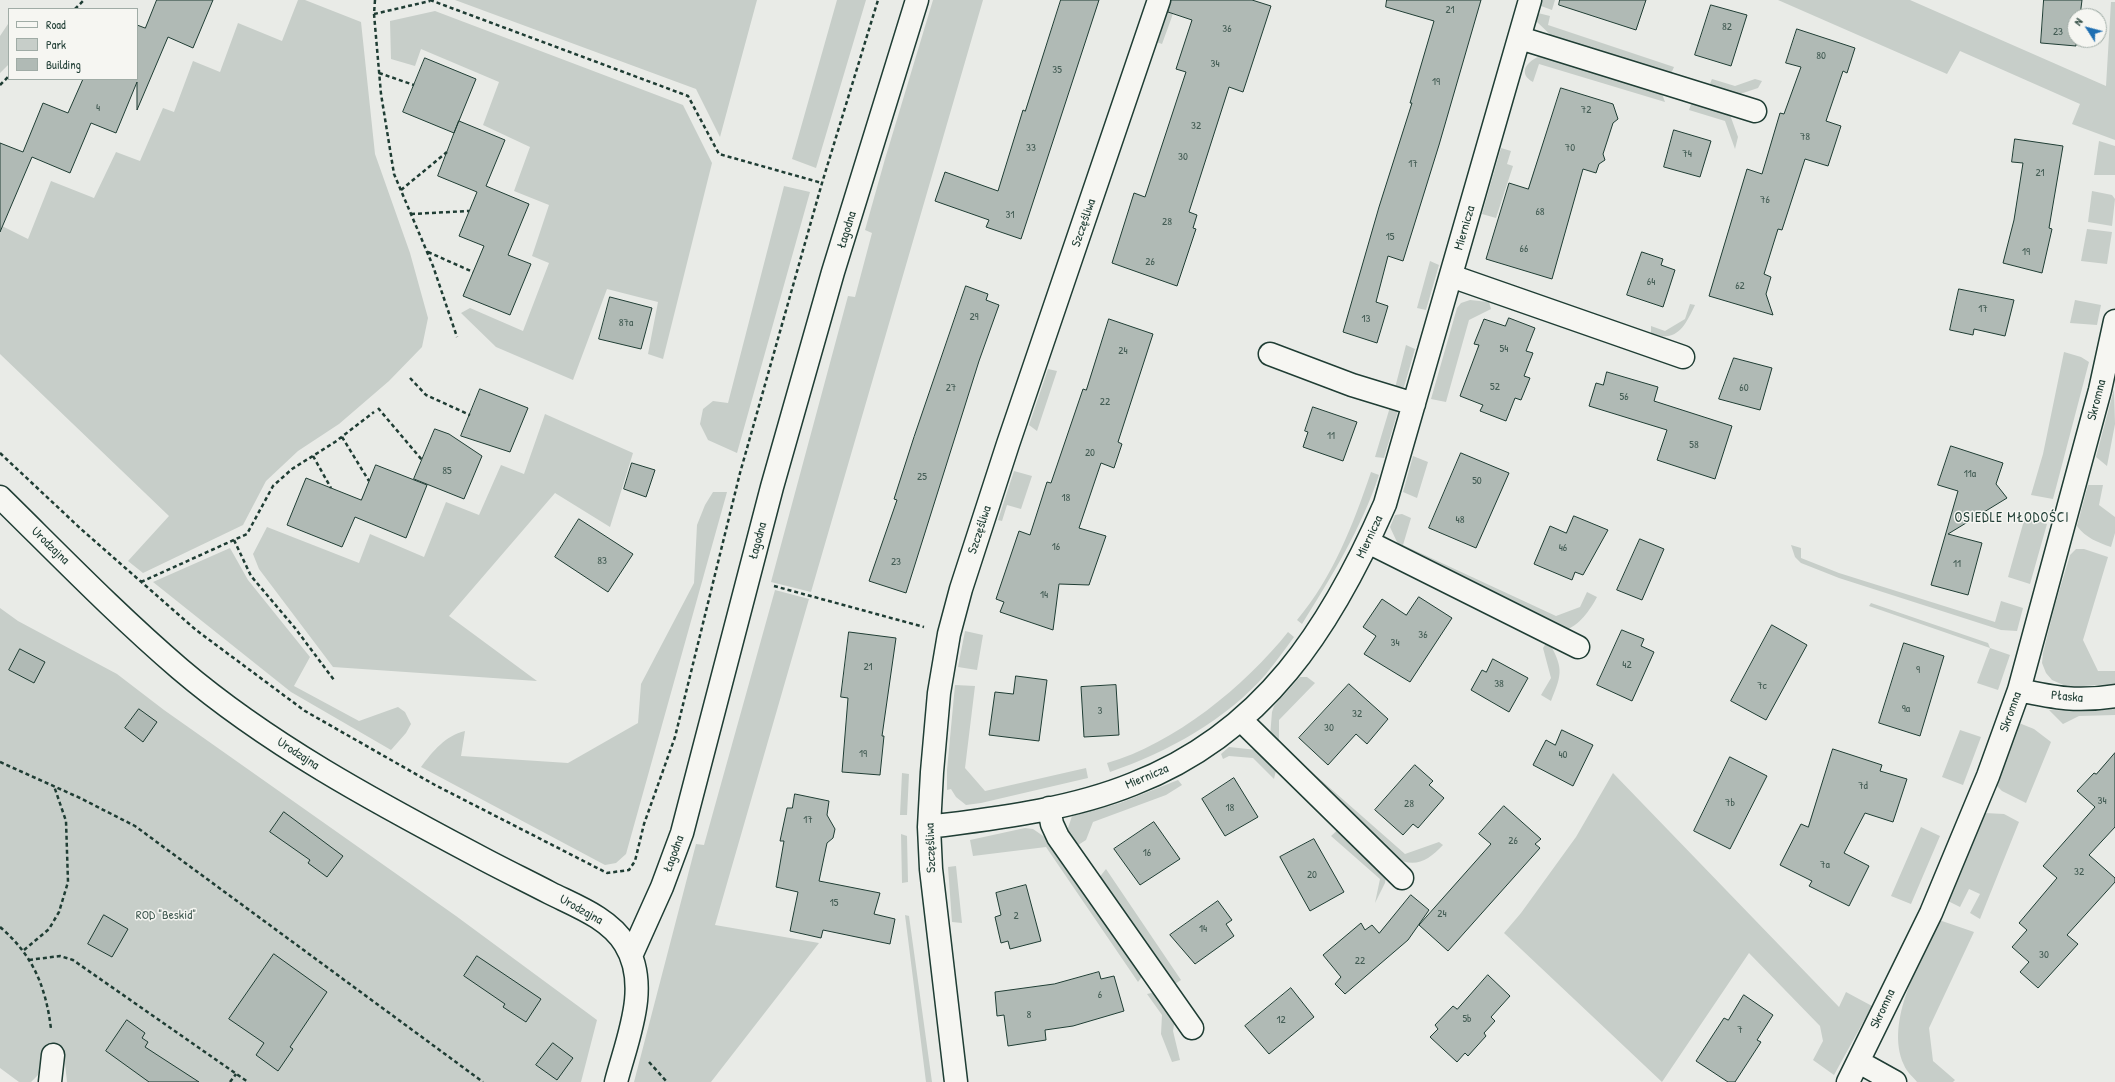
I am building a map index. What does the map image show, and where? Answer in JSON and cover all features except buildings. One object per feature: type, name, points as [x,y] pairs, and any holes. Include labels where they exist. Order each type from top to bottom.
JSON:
[{"type":"street","name":"Łagodna","points":[[631,956],[662,887],[682,833],[772,487],[833,272],[917,0]]},
{"type":"street","name":"Szczęśliwa","points":[[956,1082],[932,877],[929,828],[939,693],[949,634],[961,589],[1008,444],[1159,0]]},
{"type":"street","name":"Miernicza","points":[[929,828],[1016,815],[1049,808],[1133,784],[1161,772],[1208,745],[1241,720],[1273,690],[1306,650],[1334,607],[1368,542],[1384,504],[1530,0]]},
{"type":"street","points":[[1520,38],[1755,111]]},
{"type":"street","points":[[1451,276],[1683,357]]},
{"type":"street","name":"Skromna","points":[[1848,1082],[1931,913],[1988,776],[2019,690],[2100,390],[2115,321]]},
{"type":"street","points":[[1270,354],[1352,385],[1414,404]]},
{"type":"street","name":"Urodzajna","points":[[0,497],[180,669],[248,721],[325,772],[475,855],[604,921],[626,944],[631,956]]},
{"type":"street","points":[[1368,542],[1578,647]]},
{"type":"street","name":"Płaska","points":[[2019,690],[2060,699],[2092,699],[2115,696]]},
{"type":"street","points":[[1241,720],[1402,878]]},
{"type":"street","points":[[1049,808],[1052,824],[1058,837],[1192,1028]]},
{"type":"street","points":[[616,1082],[636,1006],[638,990],[631,956]]},
{"type":"street","points":[[50,1082],[54,1055]]},
{"type":"street","points":[[1859,1062],[1894,1082]]},
{"type":"path","points":[[76,8],[84,0]]},
{"type":"path","points":[[375,0],[374,14],[379,73],[394,174],[427,252],[457,337]]},
{"type":"path","points":[[374,14],[430,0],[688,96],[720,154],[822,183]]},
{"type":"path","points":[[0,453],[81,530],[196,630],[305,711],[435,785],[607,873],[629,870],[635,861],[644,824],[675,737],[740,473],[822,183],[878,0]]},
{"type":"path","points":[[379,73],[414,85]]},
{"type":"path","points":[[0,85],[8,77]]},
{"type":"path","points":[[401,190],[447,152]]},
{"type":"path","points":[[411,214],[469,212]]},
{"type":"path","points":[[427,252],[473,272]]},
{"type":"path","points":[[410,378],[426,395],[470,415]]},
{"type":"path","points":[[378,408],[422,460]]},
{"type":"path","points":[[141,582],[247,534],[273,486],[292,468],[342,437],[374,412]]},
{"type":"path","points":[[342,437],[369,481]]},
{"type":"path","points":[[313,456],[331,488]]},
{"type":"path","points":[[234,540],[251,576],[295,628],[334,680]]},
{"type":"path","points":[[771,586],[949,634]]},
{"type":"path","points":[[0,762],[54,786],[135,826],[483,1082]]},
{"type":"path","points":[[24,950],[49,929],[59,912],[68,882],[66,821],[54,786]]},
{"type":"path","points":[[0,927],[24,950],[42,984],[49,1009]]},
{"type":"path","points":[[29,960],[60,956],[73,960],[248,1082]]},
{"type":"path","points":[[230,1082],[236,1074]]},
{"type":"green space","points":[[298,0],[305,0],[361,22],[375,154],[410,253],[428,318],[422,347],[389,381],[339,424],[298,451],[266,481],[243,525],[143,573],[128,561],[169,516],[0,354],[0,225],[28,239],[51,181],[94,198],[116,152],[140,161],[163,108],[174,112],[193,61],[220,72],[238,23],[282,41]]},
{"type":"green space","points":[[455,0],[757,0],[720,137],[696,89]]},
{"type":"green space","points":[[837,0],[866,0],[816,168],[792,159]]},
{"type":"green space","points":[[933,0],[983,0],[811,592],[771,582],[848,296],[855,297],[872,233],[865,230]]},
{"type":"green space","points":[[1168,0],[1178,0],[1162,44],[1154,41]]},
{"type":"green space","points":[[1542,0],[1555,0],[1552,10],[1541,6]]},
{"type":"green space","points":[[1778,0],[1910,0],[2106,86],[2111,2],[2115,2],[2115,140],[2072,124],[2080,104],[1960,51],[1947,74]]},
{"type":"green space","points":[[435,11],[683,105],[712,163],[663,359],[648,354],[658,302],[607,289],[573,380],[496,347],[461,313],[470,308],[523,331],[549,263],[532,256],[549,205],[514,191],[530,147],[483,125],[499,82],[421,49],[415,66],[391,59],[390,21]]},
{"type":"green space","points":[[1538,13],[1550,16],[1548,25],[1674,67],[1670,76],[1559,43],[1536,21]]},
{"type":"green space","points":[[8,24],[8,65],[0,73],[0,36]]},
{"type":"green space","points":[[1538,57],[1550,58],[1662,94],[1665,102],[1539,64],[1533,82],[1528,79],[1525,68],[1530,62]]},
{"type":"green space","points":[[1712,79],[1735,86],[1755,79],[1762,81],[1758,88],[1734,96],[1708,88]]},
{"type":"green space","points":[[1692,101],[1729,112],[1738,137],[1735,149],[1725,121],[1689,110]]},
{"type":"green space","points":[[2099,141],[2115,146],[2115,175],[2094,175]]},
{"type":"green space","points":[[1501,148],[1511,151],[1507,164],[1513,166],[1496,218],[1482,214]]},
{"type":"green space","points":[[784,186],[810,192],[737,453],[708,440],[700,424],[703,409],[713,401],[728,403]]},
{"type":"green space","points":[[2092,191],[2112,195],[2115,199],[2112,226],[2088,222]]},
{"type":"green space","points":[[2087,229],[2112,232],[2107,264],[2081,261]]},
{"type":"green space","points":[[1430,261],[1439,265],[1426,310],[1417,308]]},
{"type":"green space","points":[[1470,300],[1489,302],[1491,309],[1469,320],[1446,402],[1431,399],[1457,308],[1461,303]]},
{"type":"green space","points":[[2075,300],[2101,305],[2097,325],[2070,323]]},
{"type":"green space","points":[[1690,304],[1695,305],[1688,320],[1679,331],[1667,336],[1651,334],[1651,326],[1665,331],[1685,319]]},
{"type":"green space","points":[[1406,345],[1415,349],[1404,387],[1395,388]]},
{"type":"green space","points":[[2064,352],[2081,357],[2089,362],[2053,499],[2031,495],[2043,454]]},
{"type":"green space","points":[[1048,369],[1057,371],[1037,431],[1029,425]]},
{"type":"green space","points":[[2114,389],[2115,424],[2107,466],[2096,457]]},
{"type":"green space","points":[[1390,407],[1398,411],[1384,458],[1375,457]]},
{"type":"green space","points":[[545,414],[633,453],[610,527],[555,493],[449,616],[537,681],[333,667],[259,569],[253,554],[267,527],[359,563],[370,534],[424,557],[446,502],[479,515],[501,465],[524,474]]},
{"type":"green space","points":[[1413,456],[1428,462],[1417,498],[1403,492]]},
{"type":"green space","points":[[1014,471],[1032,476],[1021,509],[1007,505],[1002,521],[998,520]]},
{"type":"green space","points":[[1371,472],[1379,475],[1364,514],[1335,570],[1302,624],[1297,620],[1321,586],[1341,550]]},
{"type":"green space","points":[[2088,485],[2103,485],[2099,505],[2115,517],[2115,533],[2111,547],[2088,537],[2077,526]]},
{"type":"green space","points":[[713,492],[727,492],[626,854],[616,863],[605,865],[421,767],[445,740],[465,731],[461,756],[568,763],[638,723],[641,684],[694,583],[697,525],[705,505]]},
{"type":"green space","points":[[1402,514],[1411,518],[1403,545],[1556,616],[1580,607],[1587,592],[1597,597],[1588,612],[1575,625],[1565,630],[1401,547],[1390,527],[1395,515]]},
{"type":"green space","points":[[2025,517],[2047,524],[2030,584],[2008,577]]},
{"type":"green space","points":[[1791,545],[1801,548],[1801,558],[1839,573],[1995,622],[2001,601],[2023,608],[2017,631],[2001,630],[1839,578],[1801,563],[1795,557]]},
{"type":"green space","points":[[230,548],[248,580],[310,657],[294,686],[359,721],[398,707],[405,712],[411,724],[406,733],[391,750],[291,692],[153,582]]},
{"type":"green space","points":[[2076,549],[2084,549],[2108,557],[2083,640],[2098,671],[2115,671],[2115,684],[2068,687],[2052,680],[2046,673],[2042,663],[2043,653],[2055,605],[2070,555]]},
{"type":"green space","points":[[775,590],[809,599],[715,925],[819,943],[711,1082],[634,1082],[696,844],[704,845]]},
{"type":"green space","points":[[1871,603],[1988,643],[1990,648],[1869,606]]},
{"type":"green space","name":"ROD \"Beskid\"","points":[[0,608],[18,621],[117,674],[164,710],[456,916],[597,1020],[581,1082],[67,1082],[64,1054],[45,1056],[38,1075],[31,1082],[19,1082],[0,1068]]},
{"type":"green space","points":[[965,631],[983,635],[977,670],[958,667]]},
{"type":"green space","points":[[1288,632],[1294,637],[1280,656],[1266,674],[1233,706],[1195,733],[1153,755],[1110,772],[1107,763],[1158,742],[1206,711],[1251,673]]},
{"type":"green space","points":[[1548,640],[1559,664],[1560,670],[1558,683],[1551,701],[1541,695],[1551,678],[1543,648]]},
{"type":"green space","points":[[1990,648],[2010,655],[1998,690],[1977,683]]},
{"type":"green space","points":[[1300,677],[1307,677],[1315,683],[1279,720],[1279,743],[1270,737],[1272,712],[1274,706]]},
{"type":"green space","points":[[955,685],[975,686],[965,768],[985,791],[1086,768],[1088,778],[981,803],[966,805],[956,797],[951,789],[947,790],[947,770]]},
{"type":"green space","points":[[2115,708],[2115,715],[2079,716],[2063,724],[2049,710],[2096,711]]},
{"type":"green space","points":[[2019,723],[2034,729],[2051,742],[2026,803],[2002,791],[1995,784]]},
{"type":"green space","points":[[1960,730],[1981,737],[1963,785],[1942,777]]},
{"type":"green space","points":[[1229,747],[1257,750],[1277,766],[1274,779],[1253,758],[1229,756],[1223,759],[1221,754]]},
{"type":"green space","points":[[1288,751],[1405,854],[1439,842],[1443,845],[1432,855],[1420,862],[1414,863],[1401,861],[1394,857]]},
{"type":"green space","points":[[902,773],[909,774],[907,815],[900,815]]},
{"type":"green space","points":[[1613,773],[1839,1007],[1846,992],[1872,1006],[1834,1075],[1813,1060],[1823,1041],[1820,1026],[1749,953],[1662,1082],[1504,933],[1521,913],[1576,837]]},
{"type":"green space","points":[[1178,780],[1182,785],[1166,795],[1093,822],[1086,840],[1075,847],[1066,834],[1072,816],[1120,803]]},
{"type":"green space","points":[[1985,813],[2004,814],[2019,822],[1980,919],[1970,913],[1980,894],[1969,889],[1960,907],[1948,901]]},
{"type":"green space","points":[[1341,827],[1386,876],[1385,883],[1375,903],[1380,879],[1331,836]]},
{"type":"green space","points":[[1921,827],[1940,836],[1911,904],[1891,896]]},
{"type":"green space","points":[[1025,828],[1033,829],[1049,840],[1143,975],[1138,982],[1046,847],[973,856],[970,840]]},
{"type":"green space","points":[[901,834],[907,836],[908,882],[902,883]]},
{"type":"green space","points":[[956,866],[962,923],[952,922],[948,867]]},
{"type":"green space","points":[[1106,869],[1181,980],[1172,986],[1098,879]]},
{"type":"green space","points":[[905,915],[909,916],[932,1082],[926,1082]]},
{"type":"green space","points":[[1939,920],[1974,932],[1929,1028],[1933,1061],[1955,1080],[1953,1082],[1917,1082],[1904,1065],[1899,1048],[1898,1030],[1907,991]]},
{"type":"green space","points":[[1156,992],[1175,1019],[1173,1031],[1180,1060],[1172,1062],[1161,1034],[1162,1015],[1147,994]]},
{"type":"district","name":"OSIEDLE MŁODOŚCI","points":[[2012,518]]}]
